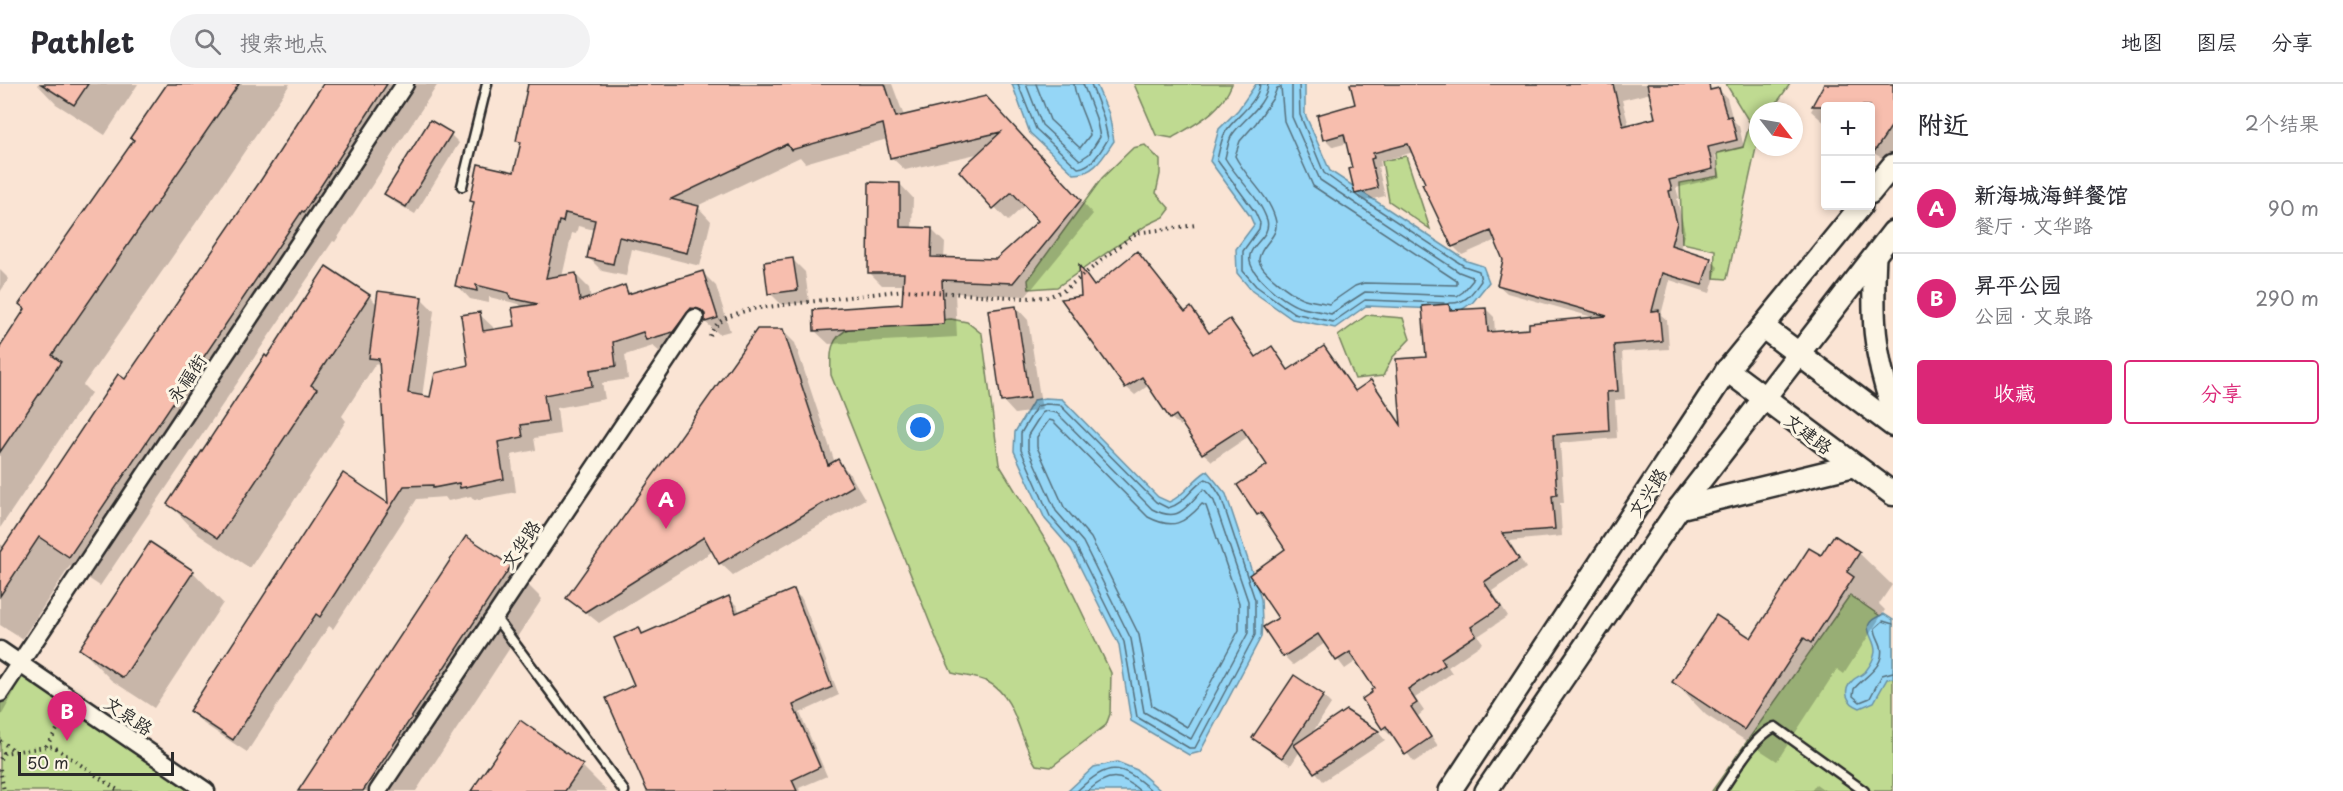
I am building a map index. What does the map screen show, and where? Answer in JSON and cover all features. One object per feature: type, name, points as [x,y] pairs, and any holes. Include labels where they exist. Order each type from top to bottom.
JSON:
[{"type":"main road","points":[[1763,327],[1893,425]]},
{"type":"main road","name":"文建路","points":[[1727,370],[1852,466],[1893,494]]},
{"type":"street","name":"永福街","points":[[0,693],[405,84]]},
{"type":"street","points":[[1875,187],[1893,165]]},
{"type":"street","name":"文兴路","points":[[1450,791],[1727,370],[1858,210]]},
{"type":"street","name":"文兴路","points":[[1486,791],[1679,508],[1893,232]]},
{"type":"street","points":[[1875,256],[1872,309],[1875,348],[1893,409]]},
{"type":"street","name":"文华路","points":[[378,791],[695,318]]},
{"type":"street","points":[[1679,508],[1852,466]]},
{"type":"street","name":"文泉路","points":[[0,650],[206,791]]},
{"type":"lane","points":[[462,186],[487,84]]},
{"type":"lane","points":[[495,617],[624,791]]},
{"type":"lane","points":[[1720,791],[1758,738],[1775,727],[1864,791]]},
{"type":"path","points":[[710,336],[713,328],[729,316],[752,309],[904,290],[1024,298],[1047,297],[1063,291],[1136,233],[1196,225]]},
{"type":"path","points":[[45,747],[76,702]]},
{"type":"path","points":[[0,741],[15,751]]},
{"type":"path","points":[[0,759],[4,753],[53,746],[119,791]]},
{"type":"path","points":[[0,769],[4,791]]},
{"type":"green space","points":[[1134,84],[1232,84],[1222,102],[1215,109],[1199,122],[1172,138],[1156,135]]},
{"type":"green space","points":[[1726,84],[1790,84],[1777,102],[1749,102],[1749,121]]},
{"type":"green space","points":[[1749,126],[1749,156],[1754,156],[1727,279],[1714,278],[1715,250],[1682,243],[1680,183],[1719,176],[1717,153],[1743,147]]},
{"type":"green space","points":[[1145,145],[1160,160],[1156,193],[1170,209],[1164,217],[1147,225],[1057,287],[1029,289],[1028,280],[1102,178],[1133,148]]},
{"type":"green space","points":[[1406,156],[1430,229],[1389,201],[1382,161]]},
{"type":"green space","points":[[1367,315],[1403,318],[1410,339],[1392,358],[1383,376],[1355,379],[1338,336]]},
{"type":"green space","points":[[951,319],[967,322],[982,334],[999,464],[1055,556],[1111,673],[1110,714],[1106,725],[1051,767],[1036,765],[1011,708],[998,689],[984,680],[952,673],[831,375],[832,346],[844,331],[852,327]]},
{"type":"green space","points":[[1850,595],[1893,625],[1893,791],[1712,791]]},
{"type":"green space","points":[[20,664],[206,791],[0,791],[0,693]]},
{"type":"water","points":[[1012,84],[1096,84],[1109,114],[1114,141],[1098,164],[1088,171],[1074,174],[1030,133]]},
{"type":"water","points":[[1256,84],[1305,84],[1305,114],[1330,171],[1467,261],[1483,266],[1489,282],[1473,302],[1461,310],[1366,306],[1335,328],[1292,319],[1252,291],[1237,273],[1236,249],[1254,225],[1250,216],[1210,161],[1219,129],[1238,110]]},
{"type":"water","points":[[1062,399],[1158,497],[1169,502],[1207,471],[1226,494],[1261,599],[1261,637],[1200,752],[1189,755],[1131,721],[1119,645],[1071,549],[1045,519],[1014,451],[1015,432],[1034,400]]},
{"type":"water","points":[[1884,614],[1893,620],[1893,678],[1887,679],[1874,702],[1860,708],[1849,700],[1847,688],[1853,680],[1865,672],[1872,660],[1875,652],[1868,627],[1870,622]]},
{"type":"water","points":[[1117,762],[1137,770],[1161,791],[1068,791],[1094,767]]},
{"type":"building","points":[[41,84],[88,84],[74,105]]},
{"type":"building","points":[[167,84],[239,84],[52,355],[61,362],[0,452],[0,347],[25,309],[19,304],[134,140],[130,138]]},
{"type":"building","points":[[323,84],[387,84],[304,212],[302,211],[69,557],[39,537],[0,596],[0,552],[118,374],[125,379],[259,183]]},
{"type":"building","points":[[528,84],[885,84],[896,117],[986,96],[1081,200],[1013,283],[942,280],[944,324],[814,331],[813,310],[902,304],[904,273],[868,273],[869,182],[900,183],[900,227],[932,228],[931,257],[996,259],[1038,221],[1012,192],[993,209],[959,171],[1001,132],[890,158],[883,124],[791,150],[787,144],[671,199],[699,206],[687,253],[619,237],[613,264],[587,258],[595,220],[565,213],[563,222],[559,221],[546,278],[576,273],[580,301],[625,285],[628,294],[703,271],[718,318],[705,322],[705,314],[701,310],[691,308],[673,332],[646,340],[643,332],[613,342],[616,366],[590,370],[592,386],[544,395],[548,421],[521,425],[523,437],[498,442],[504,479],[460,488],[459,483],[433,488],[433,485],[404,486],[320,617],[316,614],[233,740],[189,711],[343,473],[388,503],[379,359],[369,358],[378,291],[422,297],[408,393],[430,397],[435,373],[468,365],[461,315],[480,312],[483,331],[515,326],[512,308],[538,304],[510,298],[509,293],[476,285],[477,291],[455,286],[474,202],[470,201],[478,164],[514,172],[521,142],[516,141]]},
{"type":"building","points":[[1350,84],[1613,84],[1623,126],[1655,118],[1647,84],[1709,84],[1710,90],[1719,88],[1727,117],[1731,116],[1737,140],[1708,147],[1713,169],[1669,180],[1672,190],[1669,191],[1677,223],[1671,245],[1711,258],[1702,285],[1662,273],[1652,311],[1659,310],[1662,341],[1614,345],[1618,391],[1607,392],[1609,431],[1553,435],[1557,495],[1552,496],[1555,529],[1502,533],[1519,559],[1484,582],[1501,607],[1471,627],[1476,635],[1441,658],[1445,665],[1408,689],[1417,703],[1411,707],[1431,737],[1405,755],[1386,726],[1382,729],[1362,699],[1374,688],[1350,652],[1336,661],[1318,634],[1283,657],[1263,627],[1278,618],[1249,575],[1285,549],[1261,513],[1257,515],[1237,485],[1267,465],[1242,428],[1202,454],[1176,415],[1170,419],[1142,377],[1125,388],[1061,299],[1081,296],[1079,265],[1094,286],[1137,251],[1185,312],[1191,307],[1209,333],[1230,319],[1256,357],[1272,346],[1288,370],[1324,346],[1355,391],[1371,380],[1401,425],[1396,359],[1426,357],[1422,306],[1449,304],[1450,310],[1486,308],[1488,332],[1529,329],[1529,323],[1607,316],[1497,285],[1503,260],[1491,231],[1452,247],[1422,184],[1425,183],[1408,144],[1373,153],[1374,158],[1371,159],[1378,188],[1355,194],[1344,134],[1323,140],[1317,115],[1355,104]]},
{"type":"building","points":[[1824,84],[1893,84],[1893,124],[1875,151],[1875,102],[1821,102],[1821,106],[1812,106]]},
{"type":"building","points":[[430,120],[452,133],[406,207],[384,194]]},
{"type":"building","points":[[793,258],[798,290],[768,294],[764,262]]},
{"type":"building","points":[[326,266],[370,295],[311,385],[317,389],[218,538],[167,504]]},
{"type":"building","points":[[1016,306],[1030,398],[1001,402],[988,310]]},
{"type":"building","points":[[757,329],[783,329],[828,465],[838,459],[853,486],[719,564],[704,537],[585,612],[566,598]]},
{"type":"building","points":[[1834,535],[1860,552],[1847,572],[1854,577],[1811,643],[1804,638],[1744,730],[1672,682],[1716,615],[1751,638],[1809,548],[1821,555]]},
{"type":"building","points":[[466,536],[511,566],[363,791],[298,791]]},
{"type":"building","points":[[150,542],[194,571],[123,678],[79,649]]},
{"type":"building","points":[[794,589],[832,687],[793,705],[820,767],[792,780],[797,791],[647,791],[606,698],[634,685],[614,638],[639,627],[642,634],[729,596],[736,613]]},
{"type":"building","points":[[1294,675],[1324,695],[1282,758],[1252,738]]},
{"type":"building","points":[[1346,710],[1379,731],[1314,773],[1294,745]]},
{"type":"building","points":[[520,720],[583,765],[565,791],[471,791]]},
{"type":"place","name":"新海城海鲜餐馆","points":[[666,529]]},
{"type":"place","name":"昇平公园","points":[[67,741]]}]
